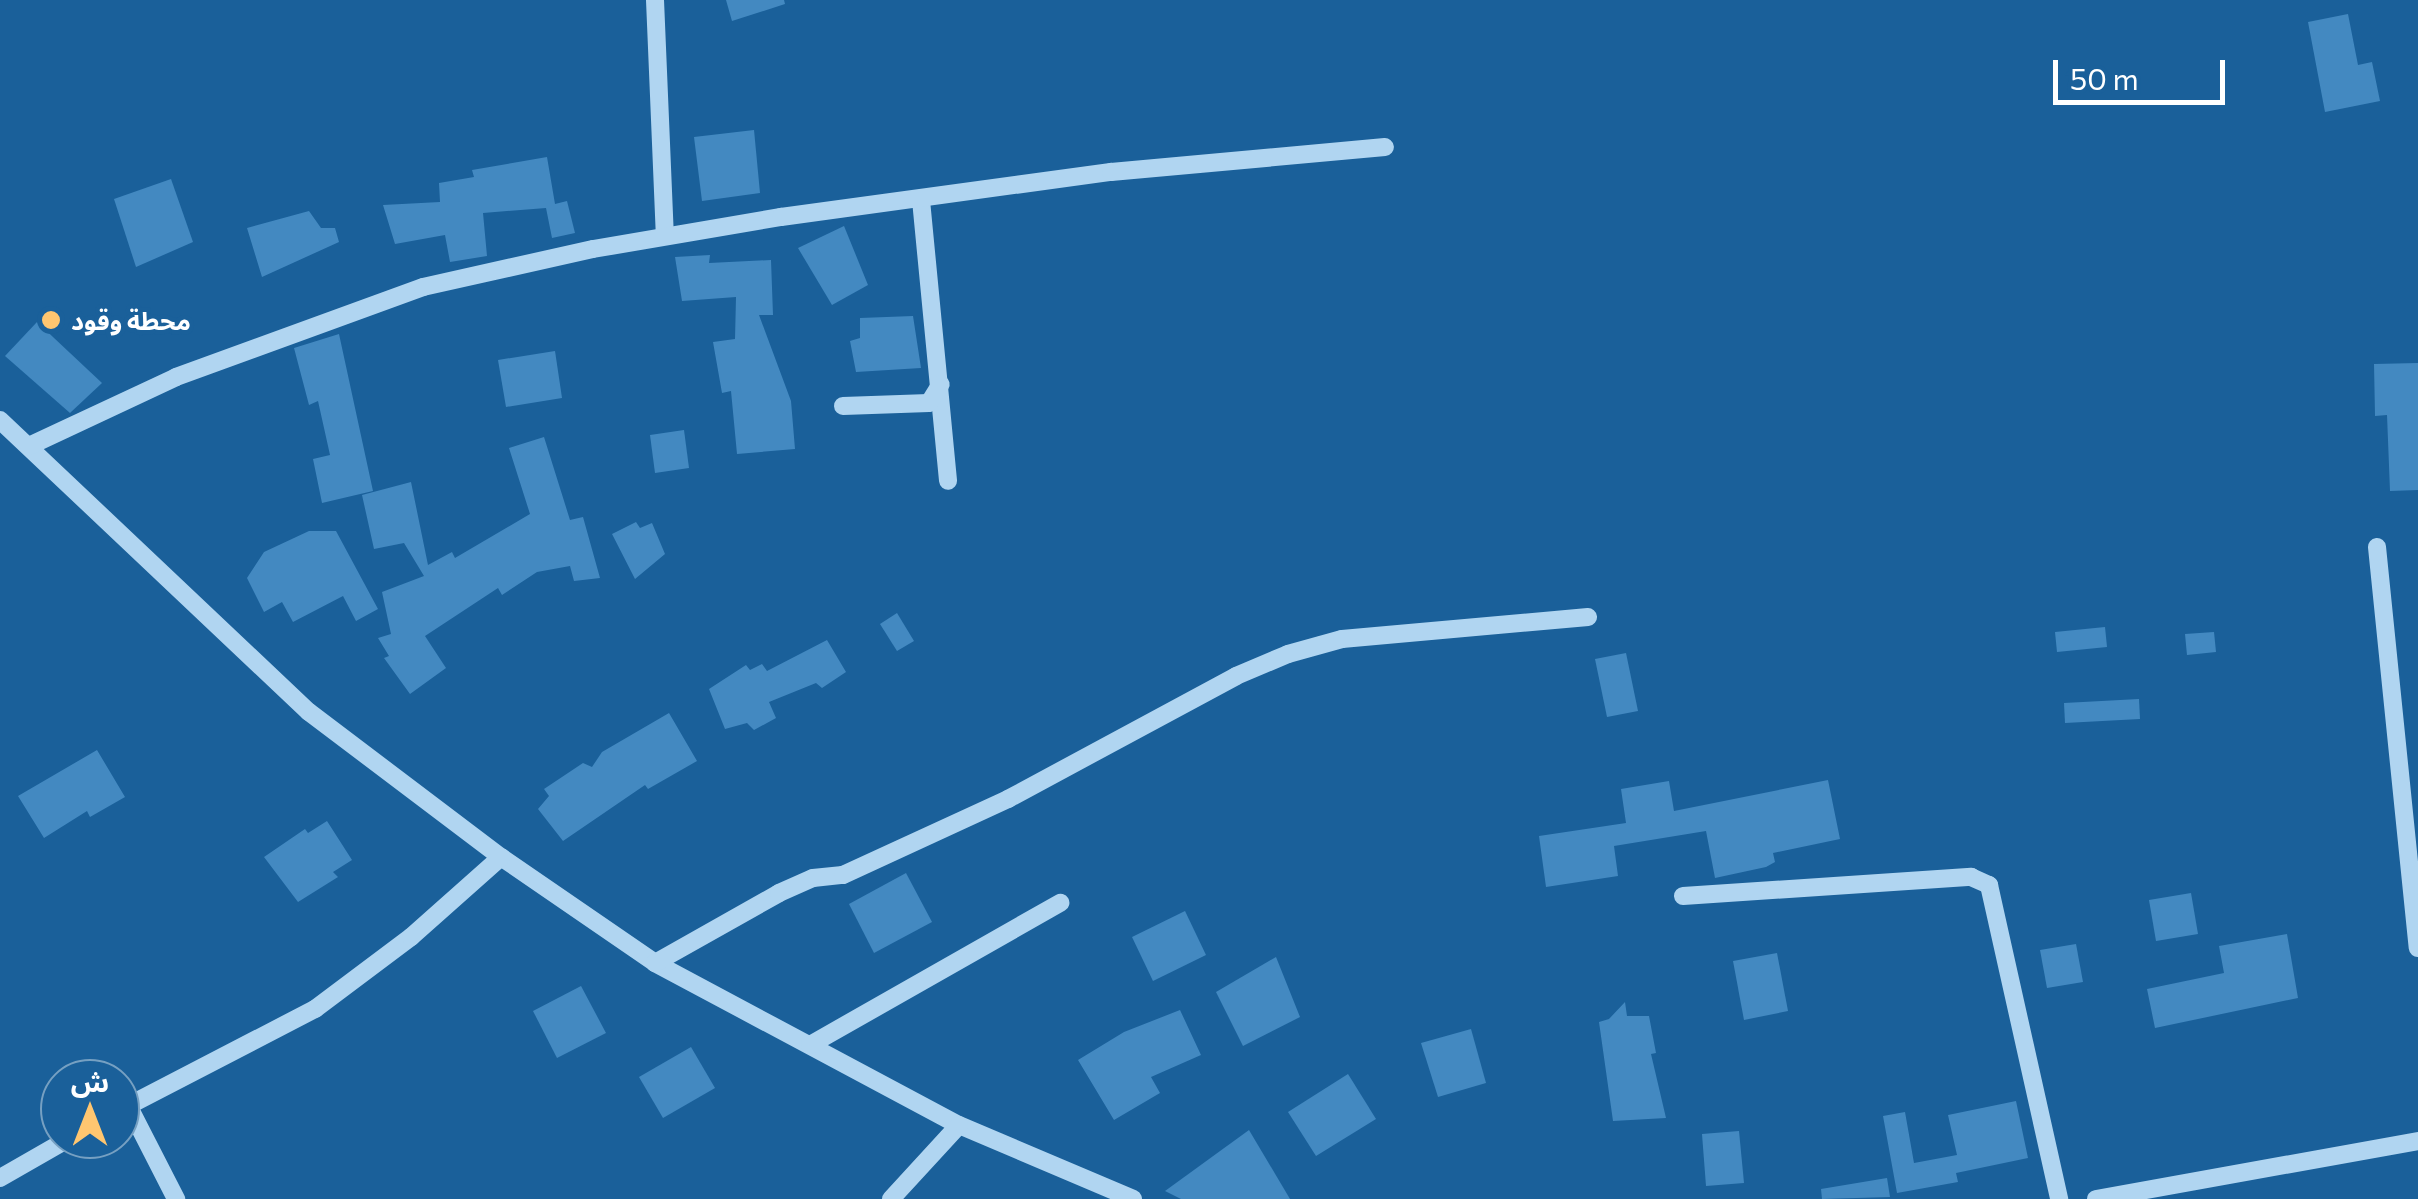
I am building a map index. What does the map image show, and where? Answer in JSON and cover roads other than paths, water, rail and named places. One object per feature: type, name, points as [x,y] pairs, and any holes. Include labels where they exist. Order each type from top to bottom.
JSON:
[{"type":"street","points":[[656,0],[665,235]]},
{"type":"street","points":[[29,446],[176,376],[424,287],[665,235],[1111,172],[1385,147]]},
{"type":"street","points":[[921,200],[948,481]]},
{"type":"street","points":[[843,406],[929,404],[941,383]]},
{"type":"street","points":[[3,426],[29,446],[310,712],[501,857],[655,963],[959,1125],[1134,1199]]},
{"type":"street","points":[[2378,548],[2418,948]]},
{"type":"street","points":[[655,963],[779,892],[812,878],[843,875],[1008,800],[1236,676],[1288,654],[1342,639],[1588,617]]},
{"type":"street","points":[[140,1099],[315,1008],[411,937],[501,857]]},
{"type":"street","points":[[1683,896],[1972,877],[1989,885],[2059,1199]]},
{"type":"street","points":[[810,1045],[1060,903]]},
{"type":"street","points":[[891,1199],[959,1125]]},
{"type":"street","points":[[140,1135],[176,1199]]},
{"type":"street","points":[[2096,1199],[2418,1141]]},
{"type":"street","points":[[0,1178],[40,1155]]},
{"type":"place","name":"محطة وقود","points":[[51,320]]}]
